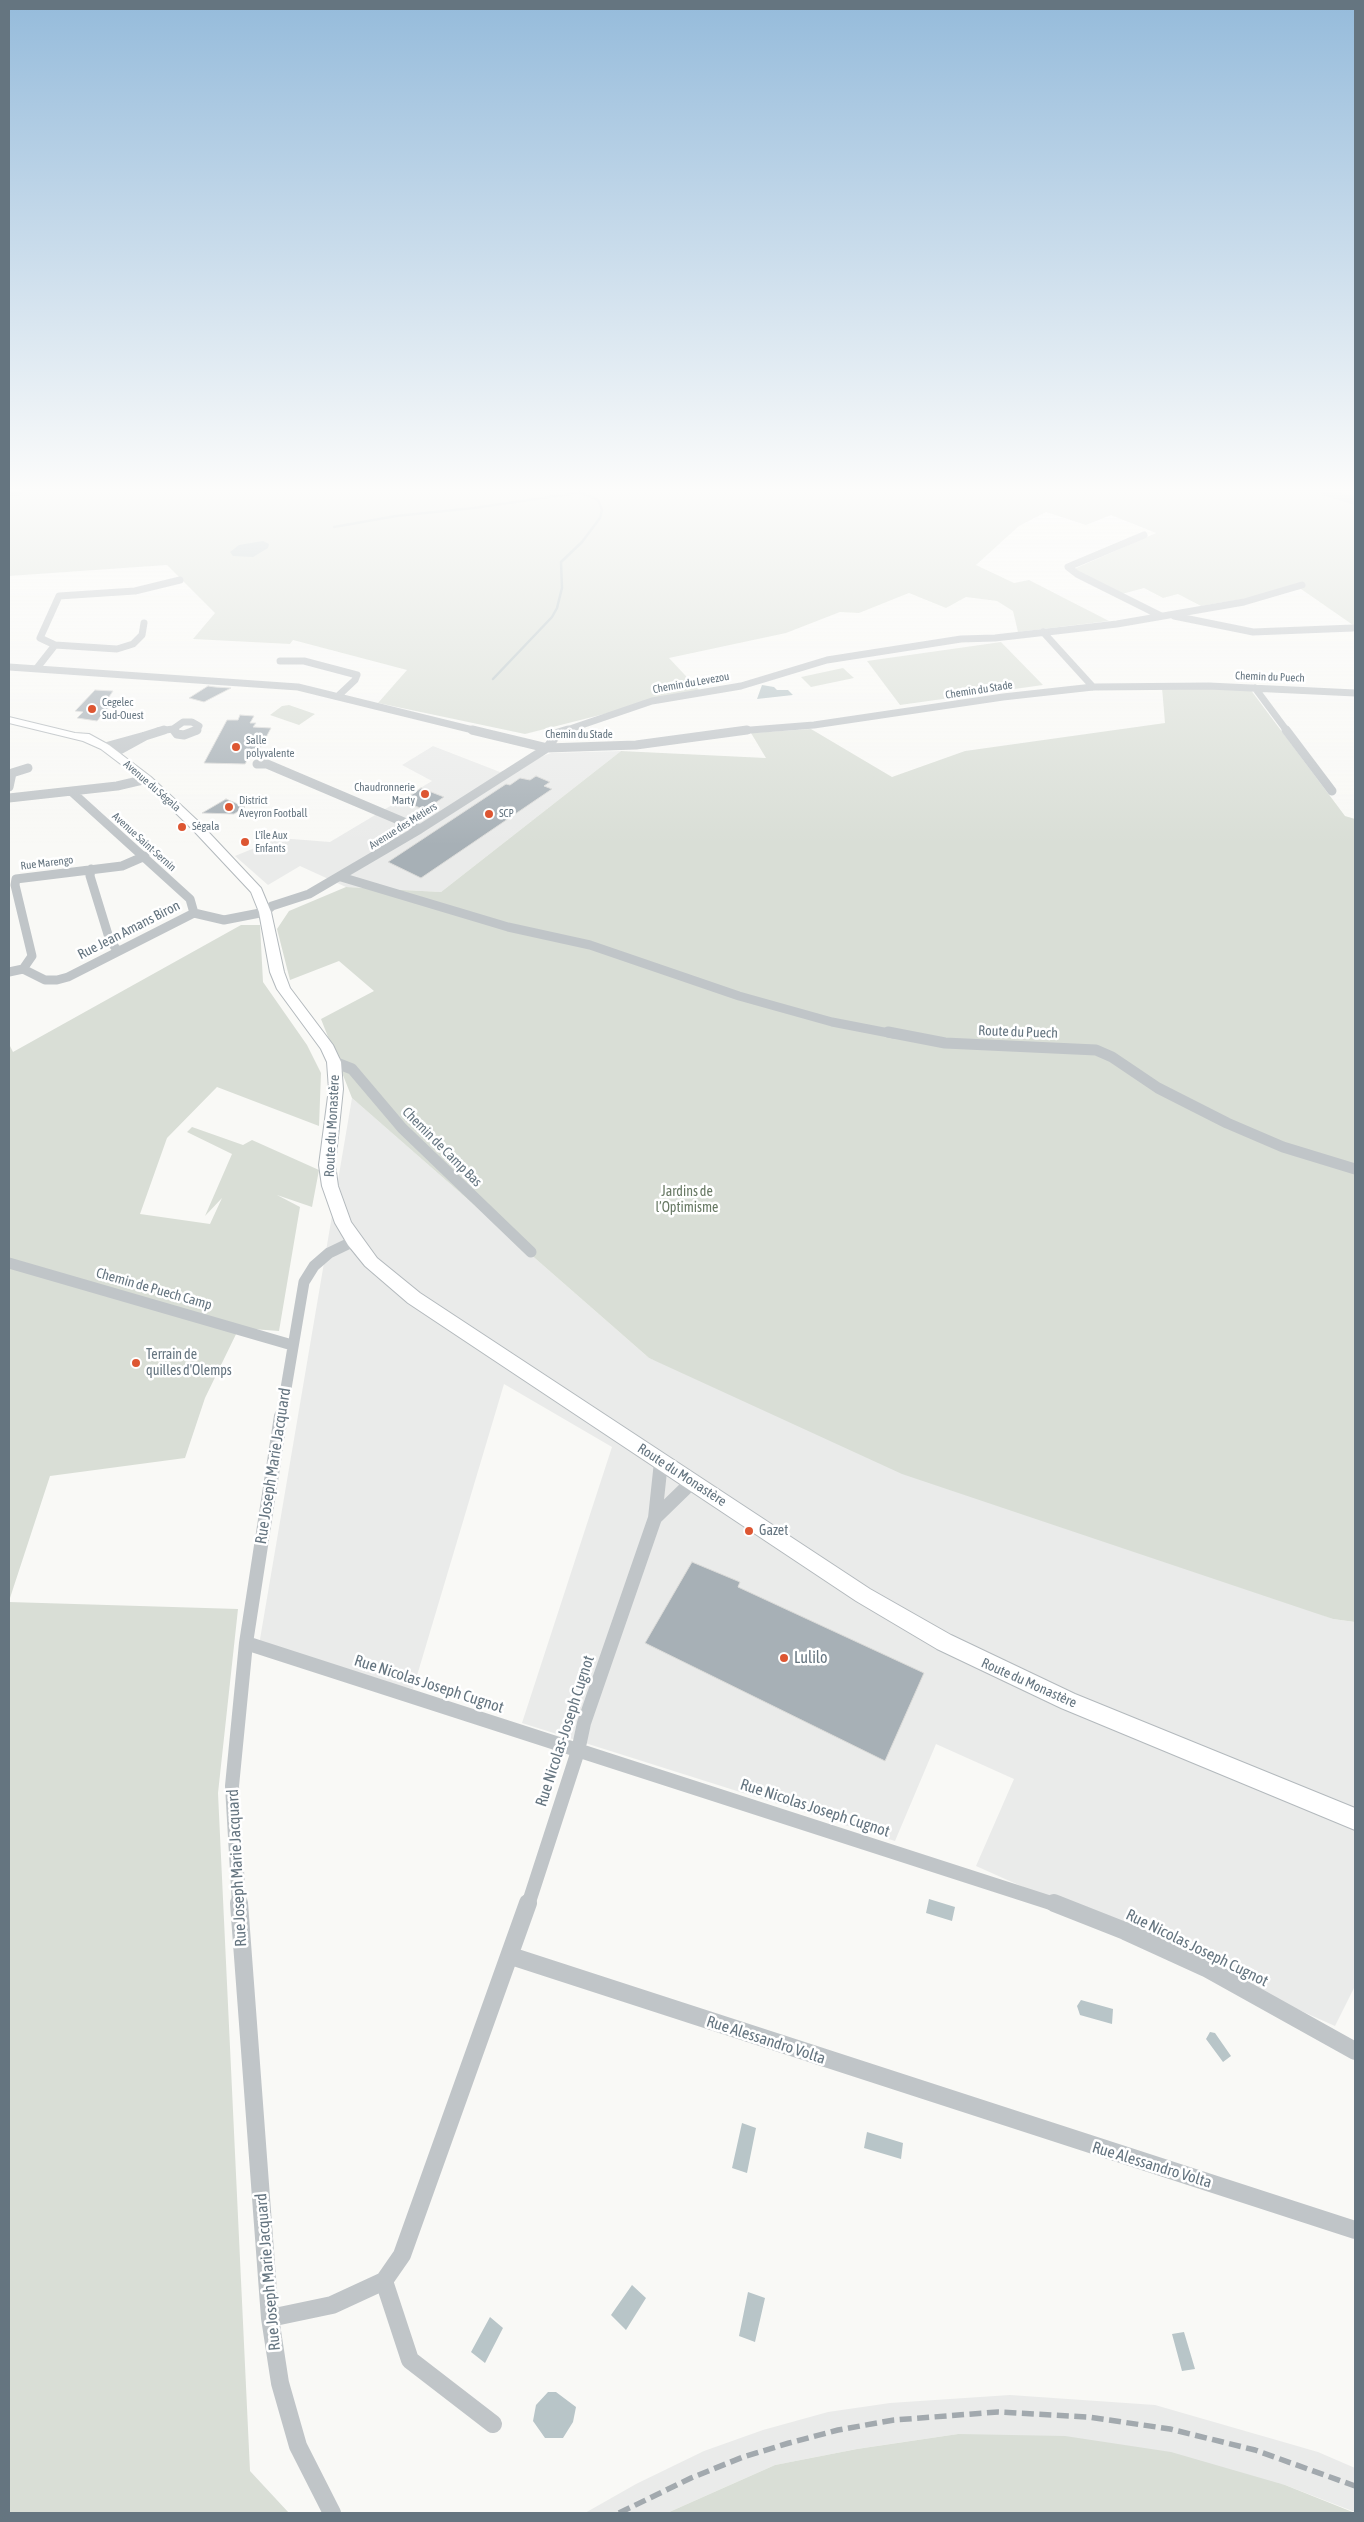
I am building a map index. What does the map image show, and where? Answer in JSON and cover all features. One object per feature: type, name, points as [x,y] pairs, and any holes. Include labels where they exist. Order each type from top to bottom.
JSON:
[{"type":"street","points":[[53,610],[40,638],[55,646],[117,649],[133,644],[142,635],[144,623]]},
{"type":"street","points":[[1148,610],[1161,616]]},
{"type":"street","name":"Chemin du Levezou","points":[[547,748],[558,733],[652,702],[741,686],[826,660],[923,643],[1043,632],[1200,610]]},
{"type":"street","points":[[1170,615],[1224,628],[1259,632],[1353,628]]},
{"type":"street","points":[[1043,632],[1093,687]]},
{"type":"street","points":[[37,668],[55,646]]},
{"type":"street","points":[[280,661],[304,661],[357,675],[355,680],[338,696]]},
{"type":"street","name":"Chemin du Stade","points":[[9,667],[298,687],[547,748],[636,745],[752,729],[814,725],[1003,697],[1093,687]]},
{"type":"street","name":"Chemin du Puech","points":[[1093,687],[1255,688],[1355,693]]},
{"type":"street","points":[[1255,688],[1332,791]]},
{"type":"street","name":"Avenue du Ségala","points":[[9,720],[81,738],[110,750],[147,779],[196,826],[257,891],[265,912]]},
{"type":"street","points":[[110,750],[160,730],[173,729]]},
{"type":"street","name":"Avenue des Métiers","points":[[265,912],[272,906],[309,894],[341,877],[420,830],[547,748]]},
{"type":"street","points":[[257,764],[267,764],[420,830]]},
{"type":"street","points":[[9,787],[12,773],[28,768]]},
{"type":"street","points":[[9,798],[118,786],[147,779]]},
{"type":"street","name":"Avenue Saint-Sernin","points":[[72,792],[145,856],[190,899],[194,913]]},
{"type":"street","name":"Rue Marengo","points":[[23,969],[32,956],[15,885],[16,879],[122,866],[145,856]]},
{"type":"street","points":[[91,869],[90,876],[110,941],[118,951]]},
{"type":"street","name":"Route du Puech","points":[[341,877],[508,927],[590,945],[739,996],[832,1022],[945,1043],[1096,1050],[1112,1057],[1158,1088],[1227,1124],[1283,1147],[1355,1169]]},
{"type":"street","name":"Rue Jean Amans Biron","points":[[23,969],[45,980],[57,980],[68,977],[194,913],[208,918],[224,920],[265,912]]},
{"type":"street","name":"Route du Monastère","points":[[265,912],[277,972],[284,989],[328,1048],[334,1062],[336,1089],[327,1165],[335,1205],[354,1241],[371,1262],[414,1298],[864,1595],[982,1661],[1068,1701],[1355,1819]]},
{"type":"street","points":[[9,972],[23,969]]},
{"type":"street","name":"Chemin de Camp Bas","points":[[334,1062],[352,1069],[402,1128],[532,1252]]},
{"type":"street","name":"Rue Joseph Marie Jacquard","points":[[332,2513],[298,2446],[280,2383],[270,2318],[240,1938],[232,1786],[246,1642],[292,1345],[304,1282],[314,1266],[329,1254],[354,1241]]},
{"type":"street","name":"Chemin de Puech Camp","points":[[9,1263],[292,1345]]},
{"type":"street","name":"Rue Nicolas-Joseph Cugnot","points":[[511,1956],[578,1751],[587,1716],[655,1518],[661,1462]]},
{"type":"street","name":"Rue Nicolas-Joseph Cugnot","points":[[655,1518],[692,1482]]},
{"type":"street","name":"Rue Nicolas Joseph Cugnot","points":[[246,1642],[578,1751],[994,1882],[1116,1928],[1206,1968],[1355,2051]]},
{"type":"street","points":[[270,2318],[332,2305],[384,2281],[402,2256],[450,2117],[511,1956]]},
{"type":"street","name":"Rue Alessandro Volta","points":[[511,1956],[1054,2134],[1355,2230]]},
{"type":"street","points":[[384,2281],[410,2360],[493,2424]]},
{"type":"shaded area","points":[[762,685],[774,687],[777,690],[788,690],[793,695],[757,699]]},
{"type":"shaded area","points":[[433,746],[500,772],[551,753],[621,751],[441,892],[346,887],[300,866],[268,885],[235,856],[279,838],[330,842],[432,781],[402,765]]},
{"type":"shaded area","points":[[352,1098],[649,1358],[1333,1619],[1355,1622],[1355,1986],[1335,2026],[976,1866],[1014,1779],[936,1744],[895,1841],[522,1723],[612,1447],[504,1384],[413,1689],[258,1651]]},
{"type":"shaded area","points":[[929,1899],[955,1907],[952,1921],[926,1913]]},
{"type":"shaded area","points":[[1081,2000],[1113,2009],[1112,2024],[1080,2015],[1077,2006]]},
{"type":"shaded area","points":[[1210,2032],[1215,2033],[1231,2056],[1223,2062],[1206,2039]]},
{"type":"shaded area","points":[[742,2123],[756,2128],[747,2173],[732,2168]]},
{"type":"shaded area","points":[[867,2132],[903,2143],[901,2159],[864,2148]]},
{"type":"shaded area","points":[[632,2285],[646,2298],[626,2330],[611,2315]]},
{"type":"shaded area","points":[[748,2292],[765,2298],[755,2342],[739,2336]]},
{"type":"shaded area","points":[[490,2317],[503,2328],[485,2363],[471,2352]]},
{"type":"shaded area","points":[[1184,2332],[1195,2369],[1182,2371],[1172,2334]]},
{"type":"shaded area","points":[[548,2392],[556,2392],[576,2407],[573,2422],[563,2438],[545,2438],[533,2421],[536,2405]]},
{"type":"shaded area","points":[[1010,2395],[1155,2405],[1318,2452],[1355,2468],[1355,2512],[1285,2485],[958,2434],[857,2449],[775,2465],[667,2513],[585,2513],[636,2484],[704,2451],[763,2430],[828,2412],[890,2403]]},
{"type":"green space","points":[[212,610],[867,610],[859,613],[840,612],[786,633],[669,658],[699,690],[525,734],[378,703],[407,670],[293,640],[290,644],[193,639],[215,613]]},
{"type":"green space","points":[[1011,610],[1087,610],[1109,621],[1018,632],[1013,611]]},
{"type":"green space","points":[[1331,610],[1355,610],[1355,636],[1353,625]]},
{"type":"green space","points":[[1001,642],[1043,685],[900,705],[867,661]]},
{"type":"green space","points":[[843,668],[854,678],[811,687],[801,677]]},
{"type":"green space","name":"Jardins de l’Optimisme","points":[[1162,688],[1250,689],[1345,816],[1355,819],[1355,1622],[1333,1619],[902,1474],[649,1358],[352,1098],[321,1019],[374,991],[339,961],[290,980],[277,929],[289,911],[346,887],[441,892],[621,751],[766,758],[751,733],[811,729],[892,777],[965,751],[1165,723]]},
{"type":"green space","points":[[289,705],[315,714],[299,725],[270,715],[282,706]]},
{"type":"green space","points":[[241,925],[260,925],[263,982],[307,1045],[321,1073],[319,1126],[217,1087],[167,1138],[140,1214],[210,1224],[222,1198],[205,1216],[232,1154],[187,1132],[192,1127],[243,1145],[252,1140],[319,1170],[312,1207],[277,1195],[300,1207],[279,1331],[239,1328],[205,1398],[185,1458],[50,1476],[9,1601],[9,1044],[13,1052]]},
{"type":"green space","points":[[9,1602],[238,1609],[218,1793],[250,2471],[289,2513],[9,2513]]},
{"type":"green space","points":[[958,2434],[1065,2436],[1171,2452],[1285,2485],[1355,2513],[667,2513],[775,2465],[857,2449]]},
{"type":"building","points":[[208,686],[231,688],[204,702],[189,698]]},
{"type":"building","name":"Cegelec Sud-Ouest","points":[[95,690],[113,691],[103,706],[109,707],[97,721],[77,718],[83,712],[75,711]]},
{"type":"building","name":"Salle polyvalente","points":[[240,715],[254,716],[250,723],[256,723],[253,727],[271,728],[255,758],[248,759],[245,764],[204,763],[227,720],[238,720]]},
{"type":"building","name":"SCP","points":[[536,776],[550,782],[544,786],[552,789],[421,878],[388,862],[506,784],[510,785],[520,778],[530,780]]},
{"type":"building","name":"Chaudronnerie Marty","points":[[421,788],[444,797],[425,810],[403,801]]},
{"type":"building","name":"District Aveyron Football","points":[[226,799],[245,807],[234,814],[202,813]]},
{"type":"building","name":"Lulilo","points":[[692,1562],[740,1582],[738,1587],[924,1673],[885,1761],[645,1643]]},
{"type":"waterway","points":[[493,679],[552,617],[556,610]]},
{"type":"railway","points":[[619,2513],[691,2478],[743,2457],[789,2443],[838,2430],[894,2420],[998,2412],[1088,2417],[1170,2429],[1255,2450],[1355,2486]]},
{"type":"place","name":"Cegelec Sud-Ouest","points":[[92,709]]},
{"type":"place","name":"Salle polyvalente","points":[[236,747]]},
{"type":"place","name":"Chaudronnerie Marty","points":[[425,794]]},
{"type":"place","name":"District Aveyron Football","points":[[229,807]]},
{"type":"place","name":"SCP","points":[[489,814]]},
{"type":"place","name":"Ségala","points":[[182,827]]},
{"type":"place","name":"L'île Aux Enfants","points":[[245,842]]},
{"type":"place","name":"Terrain de quilles d'Olemps","points":[[136,1363]]},
{"type":"place","name":"Gazet","points":[[749,1531]]},
{"type":"place","name":"Lulilo","points":[[784,1658]]}]
